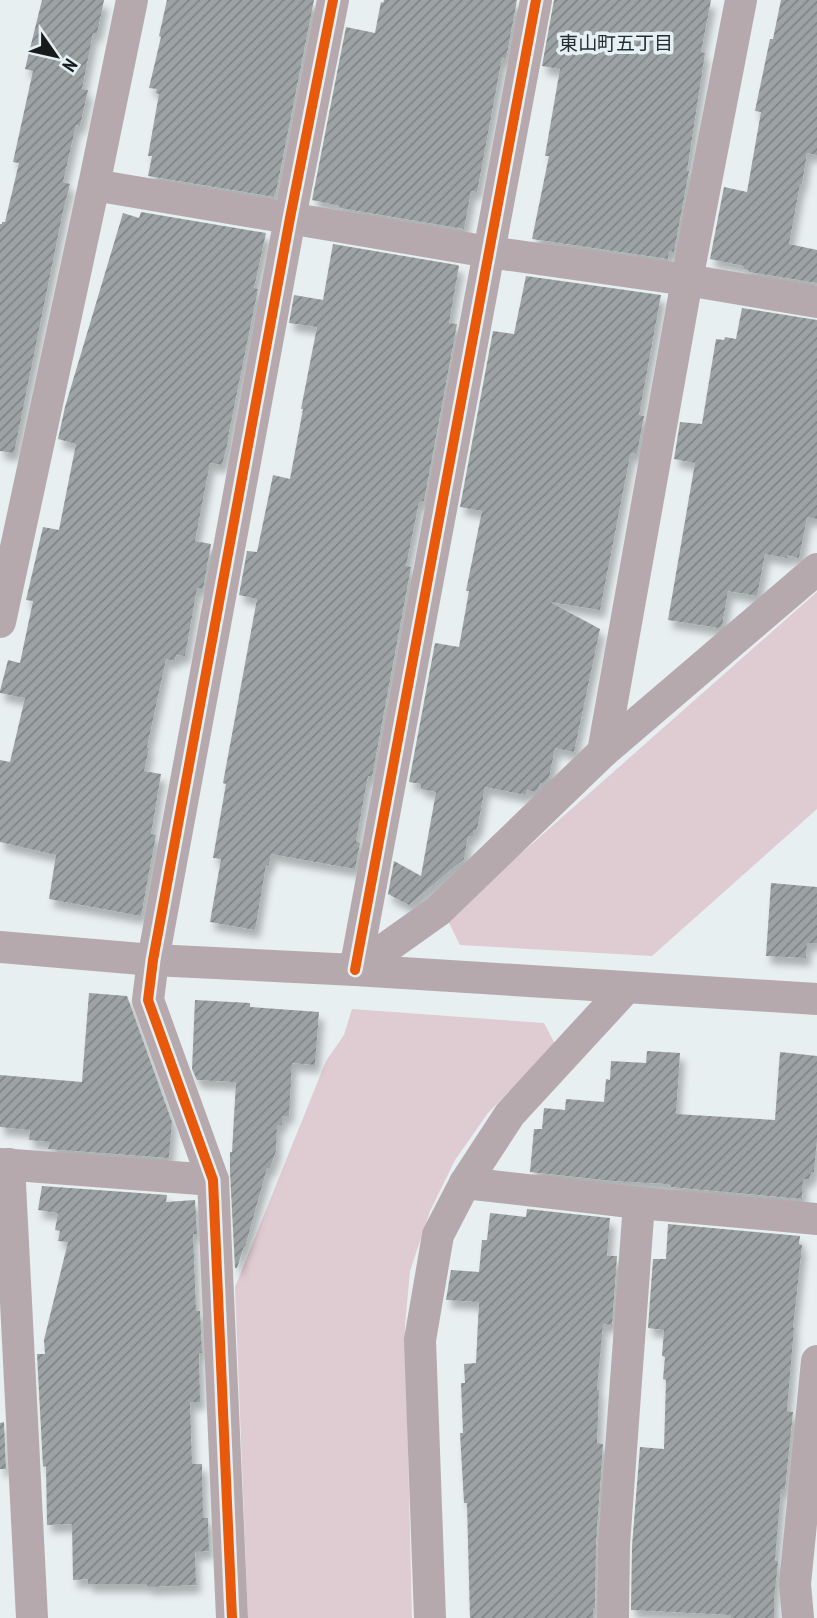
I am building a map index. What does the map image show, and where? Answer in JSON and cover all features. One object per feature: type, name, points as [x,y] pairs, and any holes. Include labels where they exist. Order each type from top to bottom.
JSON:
[{"type":"street","points":[[0,622],[131,0]]},
{"type":"street","points":[[232,1618],[213,1180],[148,1000],[153,960],[290,218],[333,0]]},
{"type":"street","points":[[355,970],[536,0]]},
{"type":"street","points":[[603,752],[687,280],[741,0]]},
{"type":"street","points":[[94,185],[489,252],[687,280],[817,302]]},
{"type":"street","points":[[355,970],[438,911],[603,752],[817,569]]},
{"type":"street","points":[[0,947],[153,960],[817,999]]},
{"type":"street","points":[[430,1618],[420,1340],[438,1235],[465,1183],[510,1114],[626,988]]},
{"type":"street","points":[[32,1618],[4,1164],[213,1180]]},
{"type":"street","points":[[465,1183],[639,1203],[817,1219]]},
{"type":"street","points":[[613,1618],[614,1545],[639,1203]]},
{"type":"street","points":[[799,1618],[795,1584],[817,1361]]},
{"type":"shaded area","points":[[817,592],[817,809],[652,956],[460,945],[447,919]]},
{"type":"shaded area","points":[[352,1009],[544,1023],[555,1044],[488,1113],[455,1160],[430,1211],[410,1271],[405,1325],[412,1618],[248,1618],[235,1287],[326,1061],[344,1035]]},
{"type":"building","points":[[42,0],[104,0],[97,34],[93,33],[82,89],[88,90],[80,126],[76,125],[63,182],[70,184],[14,453],[0,451],[0,224],[5,222],[19,163],[13,162],[33,71],[25,69]]},
{"type":"building","points":[[167,0],[314,0],[274,197],[148,176],[152,156],[148,156],[159,94],[156,93],[157,89],[149,88]]},
{"type":"building","points":[[517,0],[506,59],[502,58],[477,192],[471,191],[464,229],[340,208],[312,200],[346,27],[375,33],[381,2]]},
{"type":"building","points":[[554,0],[711,0],[701,52],[705,53],[689,171],[674,252],[669,251],[668,259],[532,239],[549,156],[545,156],[560,69],[542,66]]},
{"type":"building","points":[[781,0],[817,0],[817,155],[807,153],[789,244],[817,250],[817,283],[749,272],[743,269],[744,266],[710,259],[724,187],[747,192],[761,112],[755,111]]},
{"type":"building","points":[[141,212],[266,233],[254,288],[258,289],[229,437],[222,465],[210,463],[195,541],[211,544],[203,589],[197,588],[185,656],[176,655],[175,661],[166,659],[147,747],[149,748],[144,771],[161,774],[151,834],[156,835],[141,916],[49,899],[56,855],[0,842],[0,760],[10,762],[25,698],[0,691],[8,660],[20,663],[33,601],[26,600],[43,527],[59,530],[76,444],[58,439],[65,407],[123,213],[139,218]]},
{"type":"building","points":[[333,244],[459,266],[449,323],[457,324],[424,501],[419,502],[406,566],[411,567],[372,777],[368,776],[356,841],[360,843],[355,869],[271,854],[269,865],[266,865],[255,930],[210,922],[221,859],[213,858],[226,784],[223,783],[257,599],[239,595],[247,551],[257,552],[273,475],[290,479],[303,409],[317,327],[289,323],[294,295],[323,300]]},
{"type":"building","points":[[526,276],[661,295],[639,415],[644,416],[637,454],[632,453],[630,456],[600,610],[550,602],[600,629],[574,752],[555,748],[549,778],[540,783],[535,792],[527,790],[526,795],[485,787],[477,830],[473,830],[473,836],[468,836],[464,859],[409,905],[388,894],[394,861],[421,876],[436,792],[421,789],[421,784],[409,782],[435,643],[459,647],[469,591],[466,591],[482,511],[460,507],[493,331],[514,334]]},
{"type":"building","points":[[742,308],[817,320],[817,519],[807,517],[799,558],[765,554],[757,596],[728,591],[722,626],[719,628],[668,620],[695,463],[674,459],[680,422],[702,424],[716,339],[736,339]]},
{"type":"building","points":[[771,883],[817,887],[817,943],[807,943],[806,958],[766,956]]},
{"type":"building","points":[[89,993],[127,996],[172,1122],[169,1158],[48,1149],[50,1142],[29,1140],[30,1130],[0,1127],[0,1075],[82,1082]]},
{"type":"building","points":[[195,1000],[250,1003],[250,1007],[319,1012],[315,1065],[292,1063],[289,1116],[282,1116],[282,1125],[277,1125],[276,1151],[270,1168],[267,1168],[237,1268],[230,1172],[236,1082],[197,1080],[192,1069]]},
{"type":"building","points":[[647,1051],[680,1053],[676,1114],[775,1120],[780,1052],[817,1056],[817,1140],[814,1172],[811,1172],[810,1179],[803,1179],[802,1199],[530,1172],[534,1129],[542,1129],[544,1108],[565,1110],[566,1099],[604,1102],[606,1079],[610,1080],[611,1061],[646,1063]]},
{"type":"building","points":[[42,1186],[167,1195],[166,1202],[195,1200],[197,1235],[193,1234],[196,1311],[200,1311],[202,1353],[199,1353],[200,1402],[190,1402],[192,1464],[202,1464],[203,1518],[208,1518],[209,1551],[195,1552],[196,1585],[148,1587],[147,1584],[88,1584],[88,1579],[73,1580],[72,1524],[47,1525],[46,1466],[43,1467],[37,1354],[45,1354],[44,1340],[68,1242],[58,1241],[60,1231],[55,1230],[58,1213],[38,1210]]},
{"type":"building","points":[[527,1209],[610,1218],[607,1256],[617,1256],[612,1325],[603,1324],[597,1390],[597,1443],[603,1444],[593,1618],[470,1618],[467,1503],[464,1503],[460,1433],[463,1433],[461,1383],[465,1383],[464,1364],[476,1363],[479,1302],[446,1300],[451,1270],[479,1272],[482,1240],[487,1240],[490,1213],[526,1217]]},
{"type":"building","points":[[668,1224],[800,1236],[799,1244],[802,1245],[787,1411],[793,1412],[785,1489],[781,1489],[774,1618],[731,1618],[731,1615],[631,1610],[632,1546],[640,1447],[664,1449],[664,1330],[648,1328],[653,1259],[666,1259]]},
{"type":"building","points":[[4,1422],[6,1469],[0,1469],[0,1423]]},
{"type":"cycle path","points":[[232,1618],[213,1180],[148,1000],[153,960],[290,218],[333,0]]},
{"type":"cycle path","points":[[355,970],[536,0]]},
{"type":"district","name":"東山町五丁目","points":[[616,43]]}]
